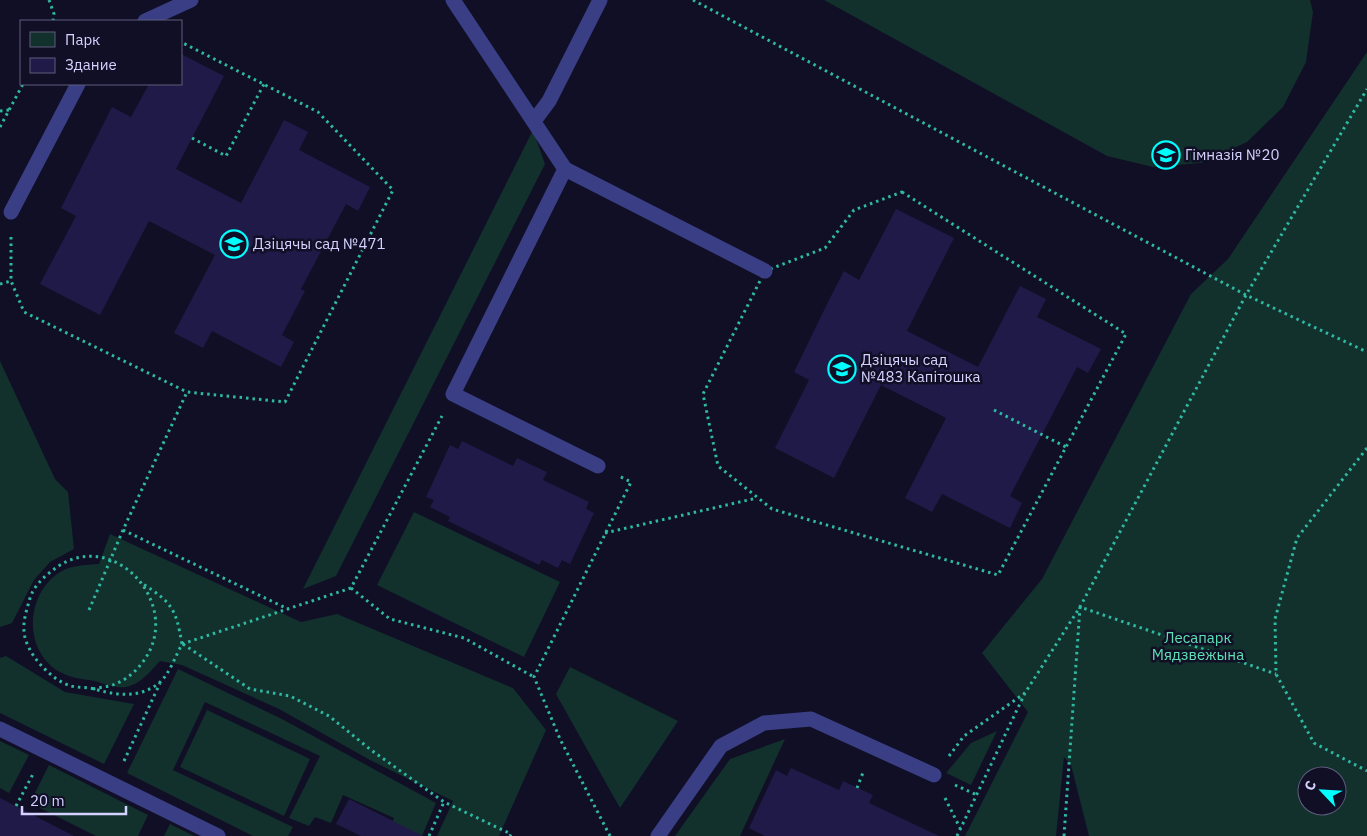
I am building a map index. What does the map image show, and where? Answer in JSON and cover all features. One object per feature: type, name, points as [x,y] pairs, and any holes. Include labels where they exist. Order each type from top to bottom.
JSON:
[{"type":"lane","points":[[147,20],[191,0]]},
{"type":"lane","points":[[453,0],[565,169],[765,271]]},
{"type":"lane","points":[[534,121],[549,101],[600,0]]},
{"type":"lane","points":[[11,212],[77,85]]},
{"type":"lane","points":[[565,169],[453,394],[598,466]]},
{"type":"lane","points":[[658,836],[721,746],[764,723],[811,719],[934,775]]},
{"type":"lane","points":[[0,729],[218,836]]},
{"type":"path","points":[[49,0],[54,20]]},
{"type":"path","points":[[693,0],[1246,295],[1367,352]]},
{"type":"path","points":[[11,212],[11,281],[24,312],[187,392],[285,402],[393,190],[318,112],[182,43]]},
{"type":"path","points":[[192,138],[226,156],[264,84]]},
{"type":"path","points":[[0,127],[22,85]]},
{"type":"path","points":[[957,836],[1025,693],[1080,608],[1246,295],[1367,89]]},
{"type":"path","points":[[0,111],[9,110]]},
{"type":"path","points":[[902,192],[1126,334],[998,575],[772,509],[718,466],[703,394],[765,271],[824,248],[854,210],[902,192]]},
{"type":"path","points":[[0,284],[11,281]]},
{"type":"path","points":[[89,610],[123,530],[187,392]]},
{"type":"path","points":[[120,769],[160,682],[182,644],[351,588],[453,394]]},
{"type":"path","points":[[994,410],[1066,447]]},
{"type":"path","points":[[1367,448],[1297,538],[1275,619],[1276,674],[1314,743],[1367,771]]},
{"type":"path","points":[[534,677],[630,482],[598,466]]},
{"type":"path","points":[[605,533],[757,498]]},
{"type":"path","points":[[123,530],[288,609]]},
{"type":"path","points":[[93,689],[116,684],[134,672],[148,654],[156,635],[156,613],[150,594],[138,578],[110,560],[85,557],[63,563],[44,576],[31,594],[25,616],[24,634],[36,660],[51,676],[71,686],[93,689],[109,694],[127,695],[144,692],[160,682]]},
{"type":"path","points":[[143,584],[165,598],[176,615],[182,644],[250,690],[290,696],[328,716],[370,750],[444,802],[511,834],[510,836]]},
{"type":"path","points":[[351,588],[390,619],[464,638],[534,677],[560,740],[610,836]]},
{"type":"path","points":[[1080,608],[1276,674]]},
{"type":"path","points":[[1064,836],[1080,608]]},
{"type":"path","points":[[934,775],[964,736],[1025,693]]},
{"type":"path","points":[[16,806],[46,752]]},
{"type":"path","points":[[934,775],[977,796]]},
{"type":"path","points":[[934,775],[961,828]]},
{"type":"path","points":[[429,836],[444,802]]},
{"type":"green space","name":"Гімназія №20","points":[[824,0],[1310,0],[1313,12],[1306,62],[1283,107],[1247,142],[1201,163],[1153,167],[1107,156]]},
{"type":"green space","name":"Лесапарк Мядзвежына","points":[[1367,52],[1367,836],[1089,836],[1071,765],[1064,757],[1056,836],[965,836],[1028,712],[982,653],[1042,579],[1191,294],[1228,259]]},
{"type":"green space","points":[[533,130],[545,164],[336,576],[303,589]]},
{"type":"green space","points":[[0,361],[55,479],[68,492],[74,549],[50,562],[34,580],[12,623],[0,627]]},
{"type":"green space","points":[[414,512],[560,582],[524,657],[377,585]]},
{"type":"green space","points":[[110,534],[301,622],[337,614],[513,688],[546,730],[499,836],[437,836],[453,801],[370,760],[279,709],[182,665],[160,661],[142,680],[124,687],[114,687],[76,678],[58,671],[46,661],[38,649],[34,635],[33,620],[35,606],[41,592],[50,580],[62,571],[75,566],[99,564]]},
{"type":"green space","points":[[6,656],[65,692],[134,704],[104,764],[0,713],[0,658]]},
{"type":"green space","points":[[570,667],[678,721],[620,808],[556,694]]},
{"type":"green space","points":[[178,669],[282,719],[436,803],[422,836],[387,835],[394,818],[343,795],[331,823],[315,817],[309,826],[289,818],[320,756],[205,702],[173,770],[293,827],[288,836],[253,836],[127,773]]},
{"type":"green space","points":[[207,710],[310,759],[284,816],[180,767]]},
{"type":"green space","points":[[997,731],[971,785],[946,773],[971,743]]},
{"type":"green space","points":[[785,739],[740,836],[675,836],[730,759]]},
{"type":"green space","points":[[0,741],[29,755],[9,793],[0,788]]},
{"type":"green space","points":[[49,765],[148,815],[138,836],[96,836],[30,803]]},
{"type":"green space","points":[[170,824],[194,836],[164,836]]},
{"type":"building","points":[[182,55],[224,76],[176,169],[241,203],[284,120],[308,132],[299,150],[370,187],[358,211],[346,204],[301,289],[305,291],[282,335],[294,342],[281,367],[212,331],[203,348],[174,333],[215,255],[149,221],[100,315],[40,284],[76,216],[61,208],[112,107],[131,117],[148,85],[182,85]]},
{"type":"building","points":[[896,209],[954,238],[907,331],[978,367],[1020,286],[1046,299],[1037,317],[1101,349],[1088,373],[1077,367],[1010,496],[1022,503],[1010,528],[942,494],[932,512],[905,498],[946,418],[881,385],[834,478],[775,448],[809,380],[794,372],[828,302],[844,271],[859,280]]},
{"type":"building","points":[[462,441],[513,466],[517,458],[547,472],[543,480],[589,502],[586,509],[594,513],[570,564],[562,560],[558,568],[542,560],[539,565],[448,521],[450,517],[430,507],[434,500],[426,497],[450,445],[458,449]]},
{"type":"building","points":[[791,768],[839,790],[843,781],[873,795],[869,803],[939,836],[765,836],[749,828],[776,770],[787,776]]},
{"type":"building","points":[[0,798],[74,836],[0,836]]},
{"type":"building","points":[[349,799],[423,836],[361,836],[336,824]]},
{"type":"place","name":"Гімназія №20","points":[[1166,155]]},
{"type":"place","name":"Дзіцячы сад №471","points":[[234,244]]},
{"type":"place","name":"Дзіцячы сад №483 Капітошка","points":[[842,369]]}]
